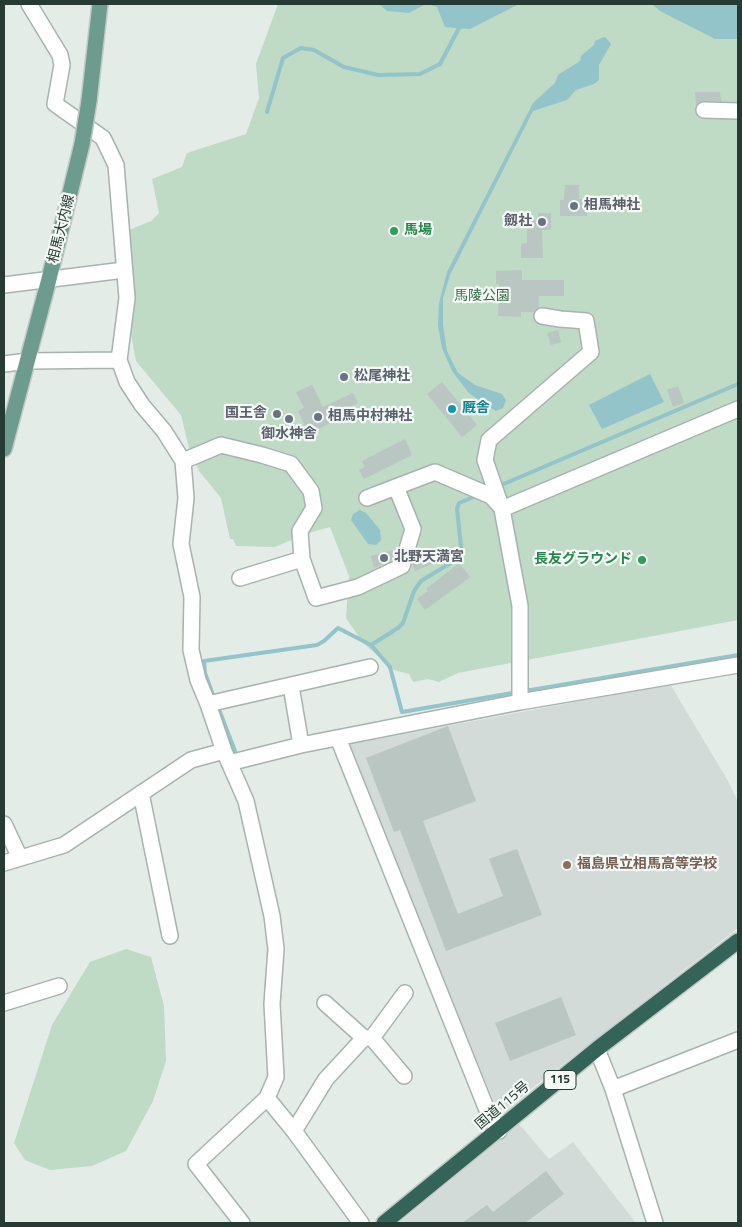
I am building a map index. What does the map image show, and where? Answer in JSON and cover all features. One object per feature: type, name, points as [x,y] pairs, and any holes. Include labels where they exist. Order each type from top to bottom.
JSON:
[{"type":"highway","name":"国道115号","points":[[384,1223],[499,1131],[597,1049],[738,941]]},
{"type":"main road","name":"相馬大内線","points":[[4,449],[50,279],[82,144],[100,4]]},
{"type":"street","points":[[29,4],[60,55],[62,65],[55,104],[103,138],[116,165],[127,298],[119,360],[132,390],[164,431],[183,461],[186,498],[180,544],[192,597],[192,650],[198,680],[226,757],[246,801],[272,916],[276,949],[272,1004],[276,1077],[267,1098],[196,1164],[242,1223]]},
{"type":"street","points":[[704,110],[738,111]]},
{"type":"street","points":[[4,285],[124,270]]},
{"type":"street","points":[[520,702],[520,606],[502,510],[485,460],[489,440],[591,352],[586,321],[542,316]]},
{"type":"street","points":[[4,364],[28,361],[119,360]]},
{"type":"street","points":[[502,510],[738,409]]},
{"type":"street","points":[[183,461],[221,445],[262,454],[291,464],[311,491],[314,508],[300,531],[302,559],[316,598],[358,587],[402,566],[413,528],[396,487]]},
{"type":"street","points":[[368,498],[435,472],[491,496],[502,510]]},
{"type":"street","points":[[240,578],[302,559]]},
{"type":"street","points":[[4,863],[64,845],[192,760],[226,757],[301,745],[520,702],[738,664]]},
{"type":"street","points":[[208,704],[370,667]]},
{"type":"street","points":[[291,686],[301,745]]},
{"type":"street","points":[[338,738],[488,1115],[499,1131]]},
{"type":"street","points":[[141,793],[170,936]]},
{"type":"street","points":[[4,824],[20,858]]},
{"type":"street","points":[[4,1003],[59,986]]},
{"type":"street","points":[[294,1132],[326,1079],[368,1038],[405,993]]},
{"type":"street","points":[[325,1003],[368,1038],[404,1076]]},
{"type":"street","points":[[614,1089],[738,1040]]},
{"type":"street","points":[[597,1049],[614,1089],[655,1223]]},
{"type":"street","points":[[267,1098],[361,1223]]},
{"type":"shaded area","name":"福島県立相馬高等学校","points":[[670,684],[728,781],[738,802],[738,928],[499,1114],[347,745]]},
{"type":"shaded area","points":[[519,1124],[549,1159],[573,1142],[636,1223],[399,1223]]},
{"type":"green space","name":"馬陵公園","points":[[278,4],[738,4],[738,620],[458,673],[439,682],[428,679],[413,682],[409,674],[394,670],[363,643],[346,618],[349,576],[330,527],[305,534],[275,547],[236,546],[233,539],[230,539],[221,498],[199,471],[189,448],[181,415],[136,361],[131,334],[132,287],[129,230],[151,221],[159,213],[152,179],[182,167],[187,153],[246,134],[259,98],[256,64]]},
{"type":"green space","points":[[126,949],[151,957],[164,1006],[166,1061],[153,1101],[126,1151],[92,1166],[50,1170],[25,1160],[14,1143],[52,1025],[90,962]]},
{"type":"water","points":[[379,4],[426,4],[409,13],[387,11]]},
{"type":"water","points":[[428,4],[519,4],[470,29],[445,27],[437,7]]},
{"type":"water","points":[[652,4],[738,4],[738,39],[715,39],[660,11]]},
{"type":"water","points":[[605,37],[611,44],[599,65],[599,80],[594,84],[576,90],[567,100],[533,111],[450,275],[443,298],[443,325],[447,351],[458,373],[475,385],[502,394],[506,400],[503,408],[496,411],[469,393],[452,371],[442,348],[438,326],[439,303],[447,272],[533,103],[555,83],[558,75],[580,61],[581,56],[594,45],[595,41]]},
{"type":"water","points":[[650,374],[664,402],[602,429],[589,405]]},
{"type":"water","points":[[360,510],[366,513],[380,530],[381,540],[376,545],[368,544],[351,520],[353,514]]},
{"type":"building","points":[[695,92],[720,92],[721,101],[699,102],[696,106]]},
{"type":"building","name":"相馬神社","points":[[565,185],[579,185],[579,199],[587,199],[587,216],[560,216],[560,200],[564,200]]},
{"type":"building","points":[[538,213],[551,213],[551,230],[542,230],[543,258],[521,258],[521,244],[527,243],[527,220],[538,220]]},
{"type":"building","points":[[522,270],[522,280],[564,280],[564,296],[539,296],[539,307],[534,312],[521,312],[521,317],[498,316],[499,284],[496,284],[496,271]]},
{"type":"building","points":[[558,330],[561,342],[551,345],[547,333]]},
{"type":"building","name":"厩舎","points":[[442,382],[477,425],[462,437],[427,394]]},
{"type":"building","points":[[312,385],[323,407],[353,393],[358,403],[336,414],[338,419],[309,434],[298,411],[304,408],[296,392]]},
{"type":"building","points":[[678,386],[684,403],[673,407],[667,390]]},
{"type":"building","points":[[405,439],[412,455],[364,479],[359,470],[365,467],[362,461]]},
{"type":"building","points":[[431,547],[437,562],[415,571],[412,564],[415,554]]},
{"type":"building","points":[[393,550],[394,559],[374,568],[371,556]]},
{"type":"building","points":[[459,563],[470,577],[425,610],[417,599],[428,591],[426,589]]},
{"type":"building","points":[[448,726],[476,801],[423,821],[458,914],[503,896],[489,859],[517,849],[542,915],[446,951],[400,830],[394,832],[366,758]]},
{"type":"building","points":[[561,997],[576,1035],[510,1061],[495,1023]]},
{"type":"building","points":[[546,1171],[564,1194],[525,1223],[462,1223],[487,1205],[493,1212]]},
{"type":"waterway","points":[[267,112],[283,58],[301,48],[314,50],[344,67],[378,75],[420,74],[440,64],[459,28],[463,26]]},
{"type":"waterway","points":[[499,486],[738,384]]},
{"type":"waterway","points":[[371,645],[403,623],[414,591],[421,581],[462,556],[457,509],[459,503],[476,496]]},
{"type":"waterway","points":[[214,698],[205,673],[204,661],[317,645],[338,628],[371,645],[390,667],[402,712],[518,692]]},
{"type":"waterway","points":[[525,691],[738,655]]},
{"type":"waterway","points":[[218,707],[235,751]]},
{"type":"place","name":"相馬神社","points":[[574,206]]},
{"type":"place","name":"劔社","points":[[542,222]]},
{"type":"place","name":"馬場","points":[[394,231]]},
{"type":"place","name":"松尾神社","points":[[344,377]]},
{"type":"place","name":"厩舎","points":[[452,409]]},
{"type":"place","name":"国王舎","points":[[277,414]]},
{"type":"place","name":"相馬中村神社","points":[[318,417]]},
{"type":"place","name":"御水神舎","points":[[289,419]]},
{"type":"place","name":"北野天満宮","points":[[384,558]]},
{"type":"place","name":"長友グラウンド","points":[[642,560]]},
{"type":"place","name":"福島県立相馬高等学校","points":[[567,865]]}]
